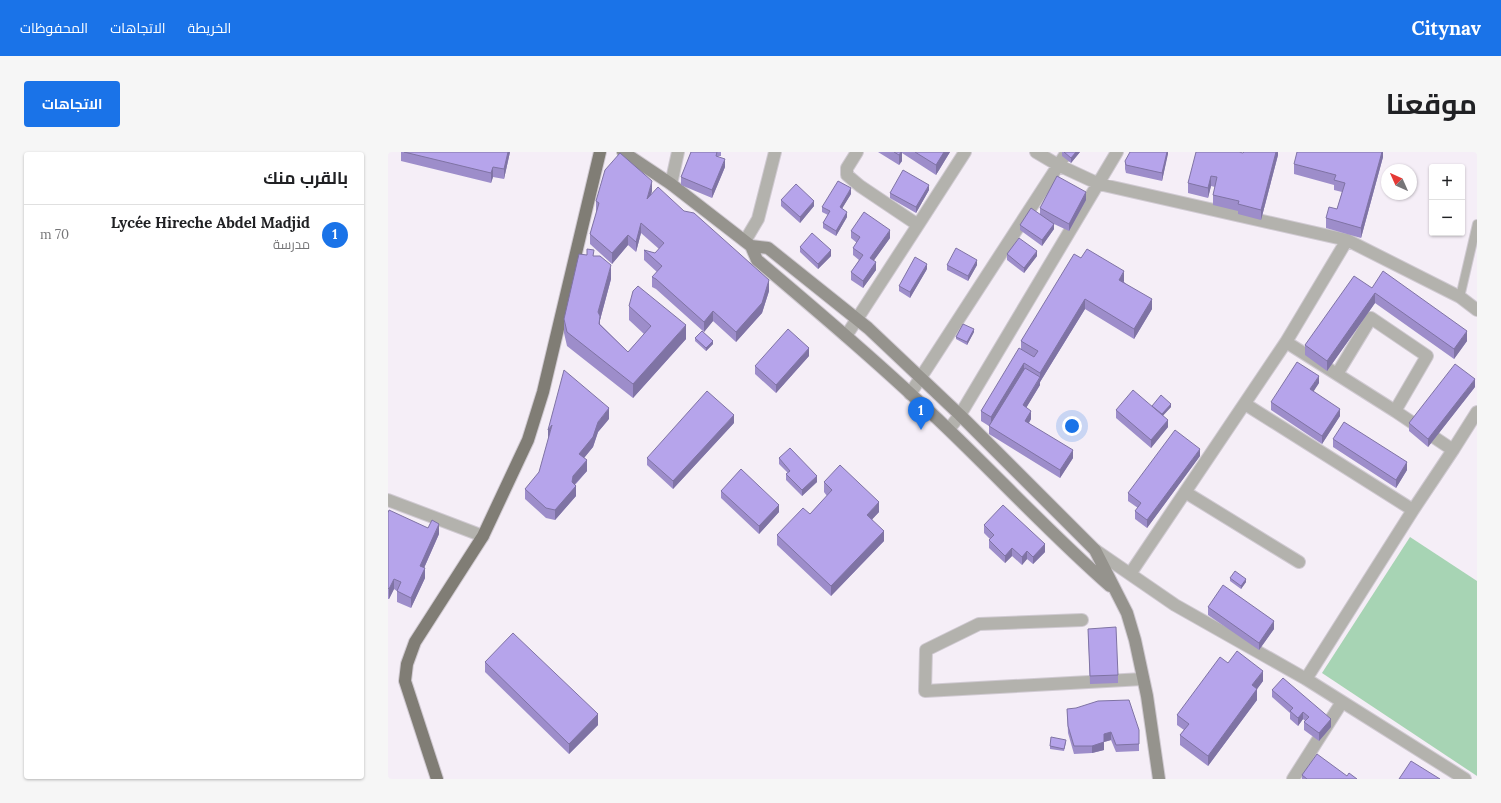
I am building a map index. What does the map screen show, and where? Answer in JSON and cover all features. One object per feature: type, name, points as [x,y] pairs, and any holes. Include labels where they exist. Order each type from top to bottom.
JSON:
[{"type":"main road","points":[[437,779],[405,681],[407,664],[415,642],[483,536],[528,440],[543,392],[600,152]]},
{"type":"street","points":[[623,152],[671,184],[748,243],[768,248],[857,319],[922,378],[1095,550],[1175,605],[1306,679],[1464,779]]},
{"type":"street","points":[[671,184],[678,152]]},
{"type":"street","points":[[748,243],[758,219],[775,152]]},
{"type":"street","points":[[857,152],[847,168],[847,175],[860,186],[918,225]]},
{"type":"street","points":[[846,336],[965,152]]},
{"type":"street","points":[[1036,152],[1058,165],[1099,184],[1347,240],[1460,297],[1477,310]]},
{"type":"street","points":[[910,394],[922,378],[1067,152]]},
{"type":"street","points":[[949,429],[960,415],[1118,152]]},
{"type":"street","points":[[1130,574],[1286,342],[1347,240]]},
{"type":"street","points":[[748,243],[757,260],[846,336],[949,429],[1083,562],[1115,591]]},
{"type":"street","points":[[1337,374],[1371,318],[1427,356],[1395,411]]},
{"type":"street","points":[[1286,342],[1395,411],[1453,450]]},
{"type":"street","points":[[1245,404],[1413,510]]},
{"type":"street","points":[[1306,679],[1413,510],[1476,416]]},
{"type":"street","points":[[1186,492],[1299,562]]},
{"type":"street","points":[[388,500],[483,536]]},
{"type":"street","points":[[1095,550],[1127,613],[1143,679],[1157,776]]},
{"type":"street","points":[[1082,620],[979,624],[926,650],[925,691],[1143,679]]},
{"type":"street","points":[[1293,779],[1342,702]]},
{"type":"lane","points":[[1460,297],[1477,224]]},
{"type":"green space","points":[[1410,537],[1477,581],[1477,776],[1322,673]]},
{"type":"building","points":[[404,152],[508,152],[504,169],[493,167],[491,173]]},
{"type":"building","points":[[691,152],[717,152],[716,156],[725,159],[712,190],[681,177]]},
{"type":"building","points":[[894,152],[901,152],[899,155]]},
{"type":"building","points":[[915,152],[944,152],[936,165]]},
{"type":"building","points":[[1064,152],[1076,152],[1071,158]]},
{"type":"building","points":[[1130,152],[1167,152],[1162,173],[1126,165],[1125,161]]},
{"type":"building","points":[[1196,152],[1276,152],[1261,210],[1238,204],[1239,201],[1213,195],[1217,177],[1211,176],[1208,188],[1188,183]]},
{"type":"building","points":[[1297,152],[1382,152],[1361,228],[1326,218],[1329,207],[1337,209],[1345,183],[1334,180],[1336,175],[1294,164]]},
{"type":"building","points":[[620,153],[652,181],[647,199],[658,187],[684,211],[694,213],[769,280],[762,303],[736,332],[713,311],[704,322],[652,277],[662,266],[644,250],[655,253],[664,243],[641,223],[636,242],[628,235],[612,253],[590,234],[599,203],[596,201],[605,170]]},
{"type":"building","points":[[903,170],[929,185],[916,207],[890,193]]},
{"type":"building","points":[[1057,176],[1086,192],[1069,224],[1040,208]]},
{"type":"building","points":[[838,181],[851,188],[840,207],[847,212],[836,231],[823,223],[830,211],[822,207]]},
{"type":"building","points":[[796,184],[814,201],[800,217],[781,200]]},
{"type":"building","points":[[1031,208],[1054,224],[1042,240],[1020,225]]},
{"type":"building","points":[[864,212],[890,230],[870,258],[876,262],[863,281],[851,272],[863,255],[853,248],[860,237],[851,231]]},
{"type":"building","points":[[812,233],[831,250],[818,264],[800,247]]},
{"type":"building","points":[[1019,238],[1037,251],[1024,268],[1007,254]]},
{"type":"building","points":[[956,248],[977,260],[968,276],[947,265]]},
{"type":"building","points":[[587,249],[594,250],[593,256],[600,256],[611,265],[598,312],[600,316],[599,324],[628,352],[651,326],[629,306],[633,291],[638,286],[686,325],[633,384],[567,332],[564,319],[579,254],[587,255]]},
{"type":"building","points":[[1087,249],[1124,271],[1119,280],[1152,299],[1134,329],[1085,299],[1040,373],[1024,363],[991,417],[981,411],[1019,348],[1034,357],[1038,351],[1021,341],[1074,254],[1081,258]]},
{"type":"building","points":[[915,257],[927,264],[910,292],[899,286]]},
{"type":"building","points":[[1383,271],[1467,331],[1454,349],[1375,293],[1327,361],[1305,345],[1354,276],[1372,288]]},
{"type":"building","points":[[963,324],[974,329],[967,342],[956,337]]},
{"type":"building","points":[[788,329],[809,348],[776,385],[755,366]]},
{"type":"building","points":[[702,331],[713,341],[706,348],[695,338]]},
{"type":"building","points":[[1297,362],[1319,376],[1310,389],[1340,409],[1322,436],[1271,402]]},
{"type":"building","points":[[1455,364],[1475,379],[1428,439],[1409,423]]},
{"type":"building","points":[[1025,368],[1040,377],[1023,405],[1031,411],[1025,421],[1073,450],[1060,470],[989,426]]},
{"type":"building","points":[[564,370],[609,408],[598,422],[593,437],[579,454],[587,460],[573,476],[572,482],[576,486],[555,510],[546,508],[525,489],[539,472],[552,425],[548,430]]},
{"type":"building","points":[[1133,390],[1168,420],[1151,440],[1116,410]]},
{"type":"building","points":[[707,391],[734,415],[673,481],[647,458]]},
{"type":"building","points":[[1161,395],[1171,404],[1162,414],[1152,406]]},
{"type":"building","points":[[1344,422],[1407,462],[1396,480],[1333,439]]},
{"type":"building","points":[[1175,430],[1200,449],[1147,520],[1135,511],[1141,503],[1128,493]]},
{"type":"building","points":[[790,448],[817,476],[802,490],[786,474],[790,471],[779,458]]},
{"type":"building","points":[[840,465],[879,502],[867,515],[884,531],[831,586],[777,535],[803,508],[810,514],[832,490],[824,482]]},
{"type":"building","points":[[741,469],[779,505],[759,526],[721,491]]},
{"type":"building","points":[[1003,505],[1045,544],[1033,557],[1027,551],[1022,557],[1012,548],[1005,556],[989,540],[994,535],[984,525]]},
{"type":"building","points":[[389,510],[428,528],[432,520],[439,524],[420,566],[425,568],[411,598],[397,591],[401,582],[394,579],[389,589],[388,588]]},
{"type":"building","points":[[1235,571],[1246,579],[1241,586],[1230,578]]},
{"type":"building","points":[[1223,585],[1274,621],[1259,643],[1208,607]]},
{"type":"building","points":[[1116,627],[1118,675],[1090,676],[1088,629]]},
{"type":"building","points":[[513,633],[598,714],[569,744],[485,662]]},
{"type":"building","points":[[1237,651],[1263,671],[1252,685],[1257,689],[1208,756],[1180,735],[1189,724],[1177,715],[1220,657],[1228,663]]},
{"type":"building","points":[[1283,678],[1331,719],[1319,733],[1304,722],[1309,717],[1303,712],[1298,718],[1290,711],[1293,708],[1272,690]]},
{"type":"building","points":[[1129,700],[1139,730],[1139,744],[1116,745],[1111,732],[1104,734],[1104,742],[1092,746],[1074,746],[1068,726],[1067,709],[1076,708],[1098,701]]},
{"type":"building","points":[[1051,737],[1066,740],[1064,749],[1050,746]]},
{"type":"building","points":[[1317,754],[1347,776],[1349,773],[1357,779],[1307,779],[1302,775]]},
{"type":"building","points":[[1411,761],[1440,779],[1399,779]]},
{"type":"place","name":"Lycée Hireche Abdel Madjid","points":[[921,430]]}]
